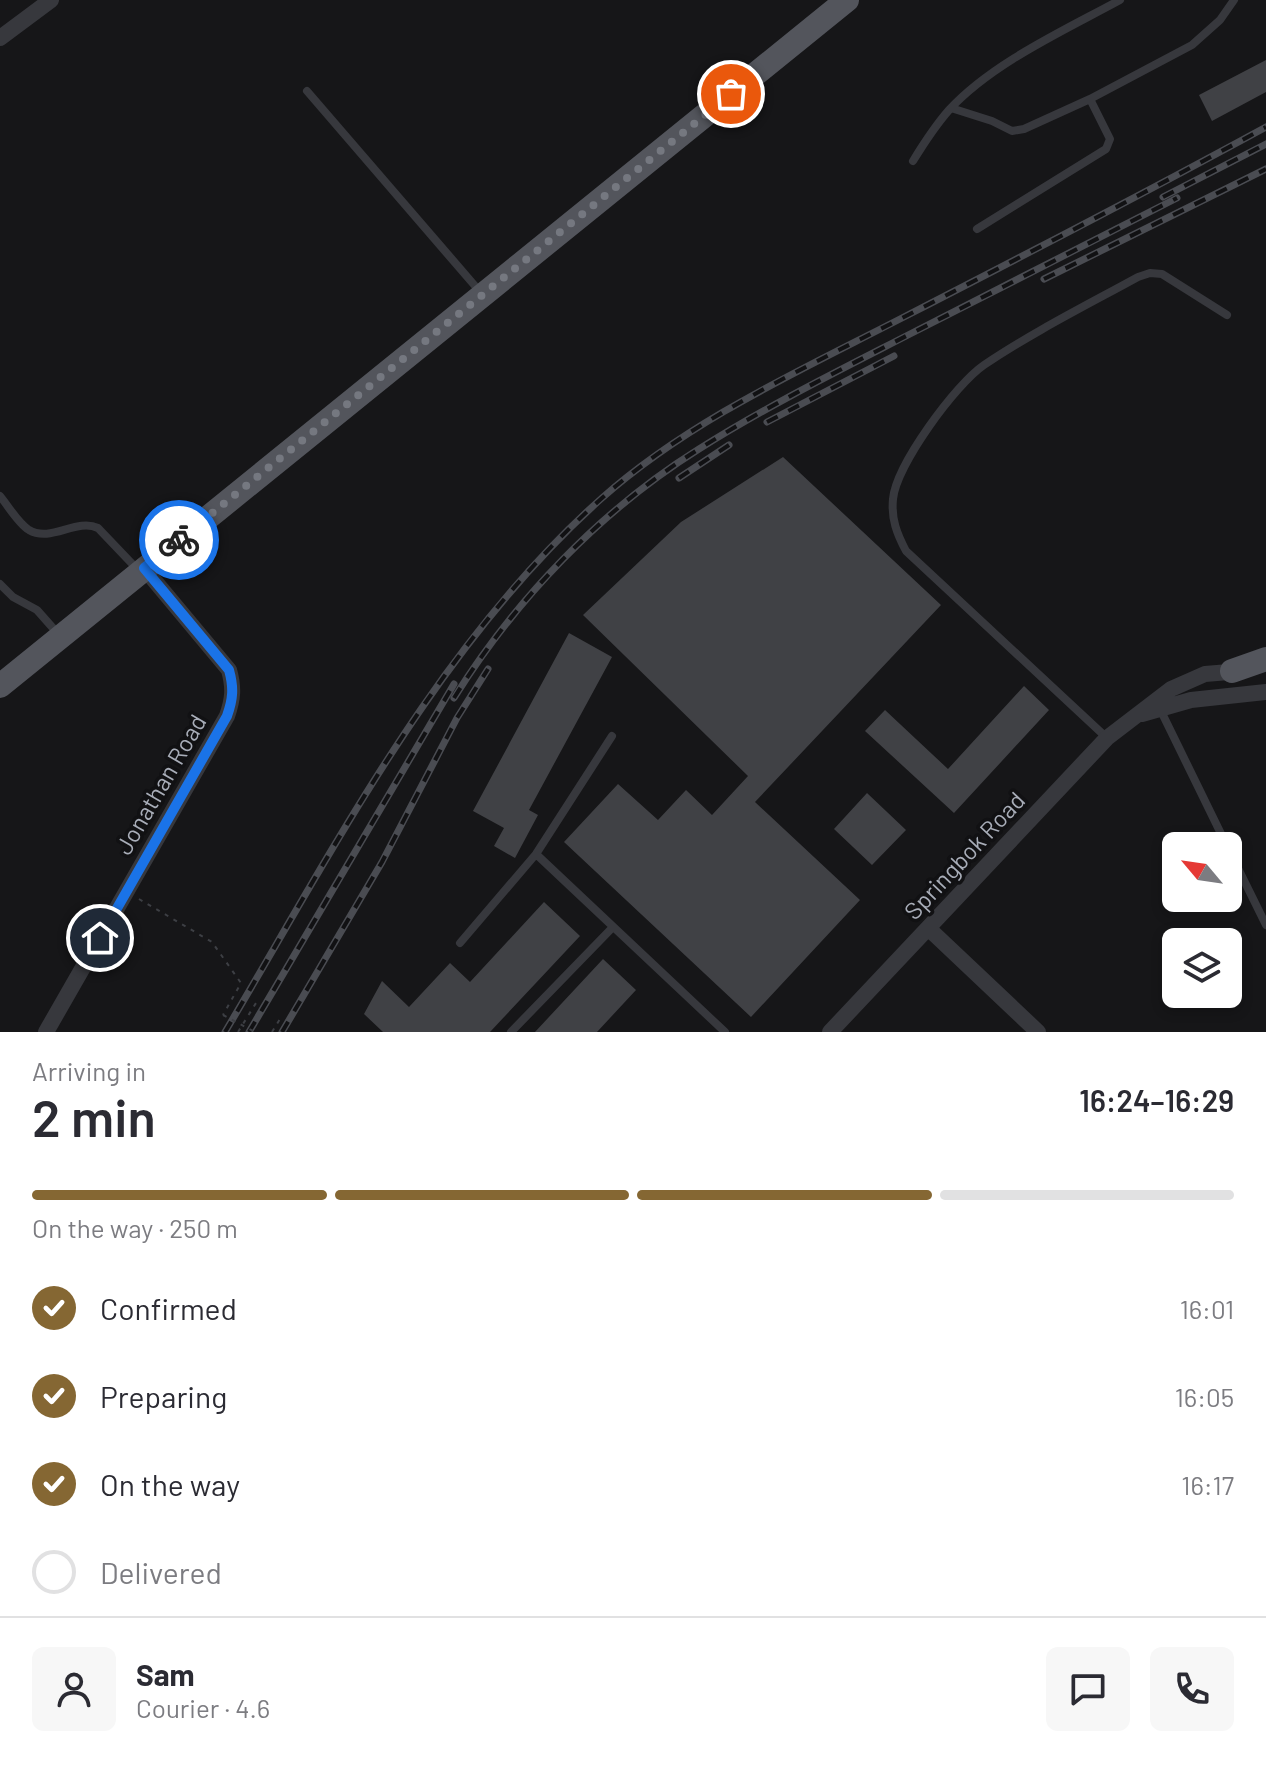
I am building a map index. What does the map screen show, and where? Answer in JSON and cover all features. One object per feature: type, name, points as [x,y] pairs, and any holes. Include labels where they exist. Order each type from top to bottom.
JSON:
[{"type":"main road","points":[[0,686],[847,0]]},
{"type":"main road","points":[[1232,671],[1266,659]]},
{"type":"street","points":[[0,38],[51,0]]},
{"type":"street","name":"Jonathan Road","points":[[46,1032],[227,716],[232,701],[233,685],[229,670],[142,570]]},
{"type":"street","name":"Springbok Road","points":[[830,1032],[1107,738],[1171,689],[1190,680],[1205,674],[1266,671]]},
{"type":"street","name":"Springbok Road","points":[[1136,715],[1191,700],[1266,692]]},
{"type":"street","points":[[928,928],[1038,1032]]},
{"type":"lane","points":[[913,161],[951,108],[988,78],[1120,0]]},
{"type":"lane","points":[[951,108],[1012,131],[1024,129],[1090,99],[1192,45],[1220,20],[1234,0]]},
{"type":"lane","points":[[307,91],[483,294]]},
{"type":"lane","points":[[977,229],[1106,149],[1110,139],[1090,99]]},
{"type":"lane","points":[[1107,738],[906,551],[897,534],[893,496],[898,479],[956,391],[983,366],[1138,277],[1150,273],[1162,274],[1227,315]]},
{"type":"lane","points":[[0,496],[28,530],[48,533],[90,524],[142,570]]},
{"type":"lane","points":[[0,584],[13,597],[37,610],[60,637]]},
{"type":"lane","points":[[1160,709],[1221,832]]},
{"type":"lane","points":[[460,943],[536,854],[612,736]]},
{"type":"lane","points":[[536,854],[725,1032]]},
{"type":"lane","points":[[1242,876],[1266,925]]},
{"type":"lane","points":[[511,1032],[613,927]]},
{"type":"path","points":[[126,892],[212,942],[241,983],[223,1015],[255,1032]]},
{"type":"path","points":[[238,1032],[256,1003]]},
{"type":"path","points":[[272,1032],[280,1019]]},
{"type":"building","points":[[1266,60],[1266,92],[1212,121],[1199,95]]},
{"type":"building","points":[[783,457],[941,605],[755,802],[860,900],[751,1017],[564,842],[618,784],[658,820],[686,790],[712,815],[748,776],[583,615],[681,522]]},
{"type":"building","points":[[569,633],[612,657],[529,810],[538,815],[515,858],[494,846],[504,828],[473,811]]},
{"type":"building","points":[[1024,686],[1049,710],[954,813],[865,731],[885,710],[948,769]]},
{"type":"building","points":[[867,793],[906,830],[872,865],[834,829]]},
{"type":"building","points":[[544,902],[580,936],[490,1032],[383,1032],[364,1014],[382,981],[409,1007],[450,963],[470,982]]},
{"type":"building","points":[[603,959],[636,990],[597,1032],[535,1032]]},
{"type":"railway","points":[[225,1032],[350,820],[440,682],[490,617],[544,555],[602,498],[671,445],[745,400],[1266,127]]},
{"type":"railway","points":[[1163,197],[1266,144]]},
{"type":"railway","points":[[1044,279],[1266,169]]},
{"type":"railway","points":[[454,698],[504,626],[532,592],[594,529],[663,473],[725,433],[804,389],[1177,198]]},
{"type":"railway","points":[[767,422],[894,356]]},
{"type":"railway","points":[[679,478],[729,445]]},
{"type":"railway","points":[[282,1032],[382,862],[457,718],[488,669]]},
{"type":"railway","points":[[249,1032],[454,684]]},
{"type":"way so far","points":[[179,540],[731,94]]},
{"type":"route","points":[[100,938],[227,716],[232,701],[233,685],[229,670],[144,568],[179,540]]}]
